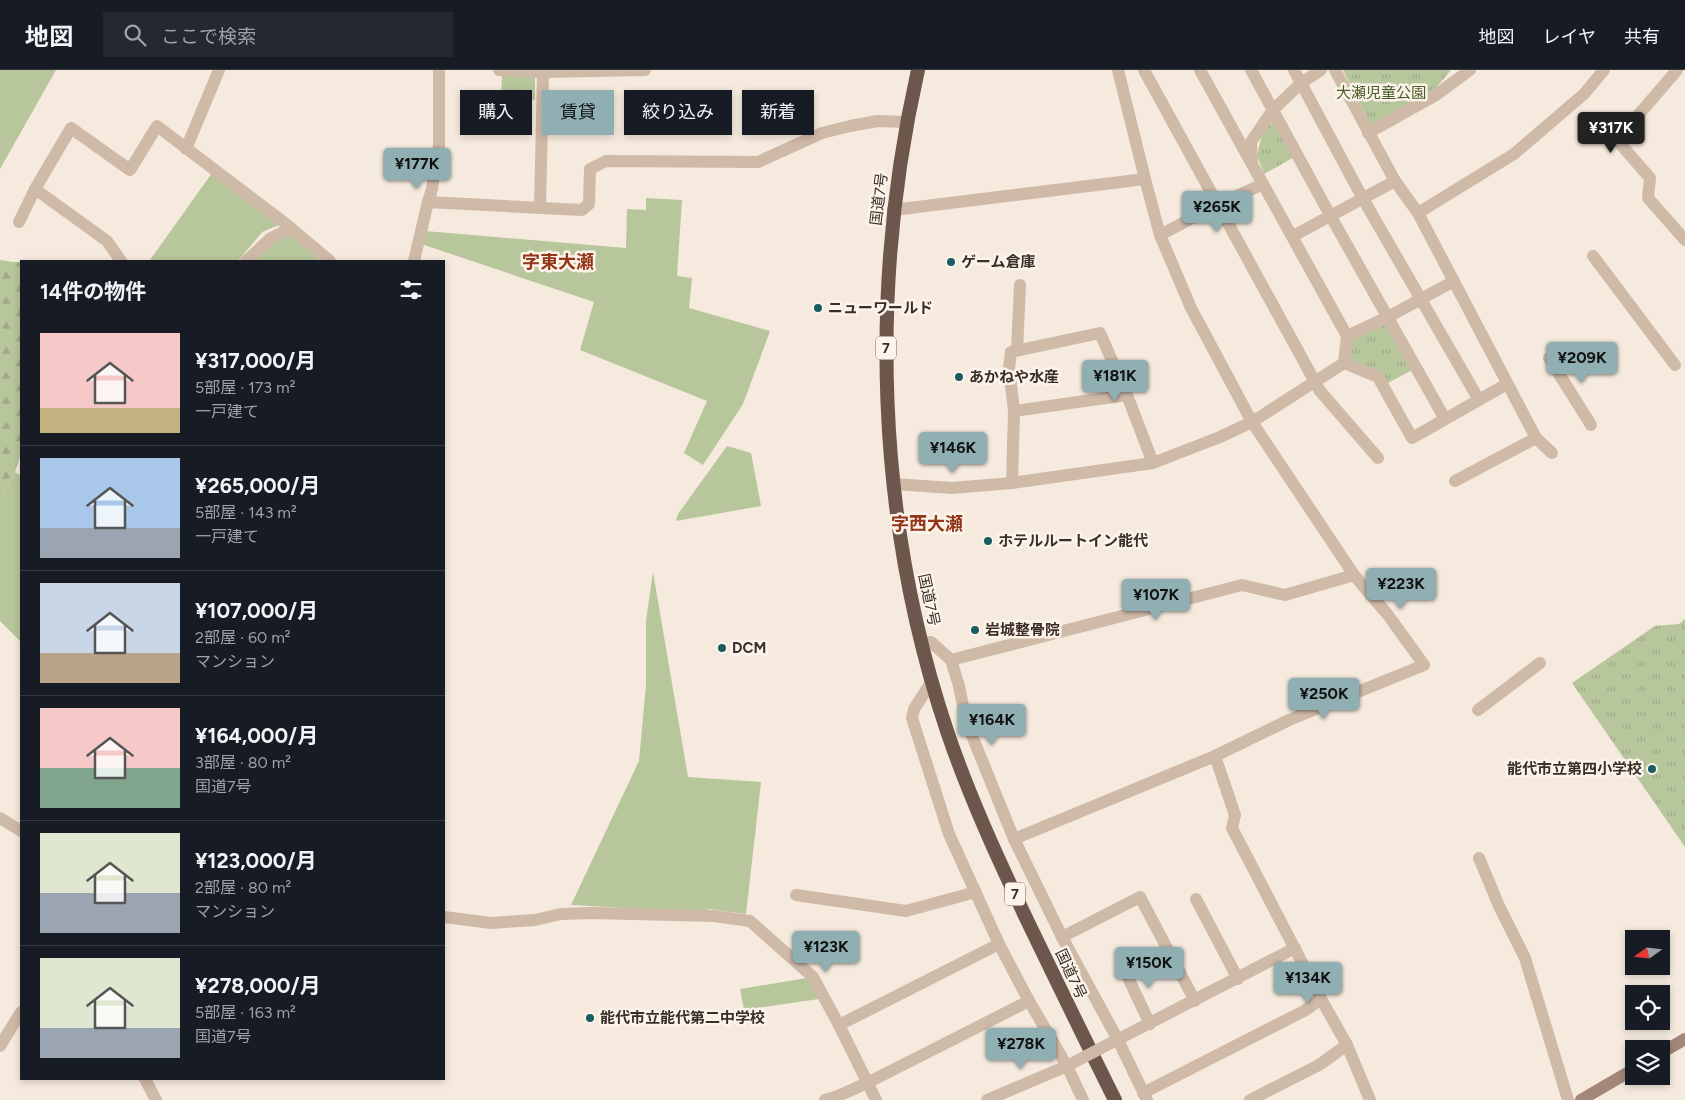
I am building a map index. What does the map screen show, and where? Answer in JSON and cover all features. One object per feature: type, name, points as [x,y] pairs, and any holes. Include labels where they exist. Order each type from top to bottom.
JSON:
[{"type":"highway","name":"国道7号","points":[[918,70],[906,122],[893,210],[888,280],[886,359],[888,411],[894,484],[904,562],[921,642],[950,740],[981,819],[1070,1011],[1115,1100]]},
{"type":"main road","points":[[1670,1048],[1685,1039]]},
{"type":"main road","points":[[1581,1100],[1625,1074]]},
{"type":"street","points":[[186,149],[219,70]]},
{"type":"street","points":[[414,260],[432,189],[439,145],[439,70]]},
{"type":"street","points":[[499,70],[543,72],[645,70]]},
{"type":"street","points":[[1014,839],[1215,756],[1288,720],[1424,664],[1388,615],[1354,575],[1252,422],[1237,390],[1191,308],[1160,235],[1118,70]]},
{"type":"street","points":[[1144,70],[1320,391],[1378,458]]},
{"type":"street","points":[[894,484],[952,488],[1012,483],[1153,463],[1220,437],[1252,422],[1344,363],[1347,336],[1200,70]]},
{"type":"street","points":[[1251,70],[1445,419]]},
{"type":"street","points":[[1294,70],[1362,198],[1479,400]]},
{"type":"street","points":[[1252,164],[1251,142],[1273,110],[1301,83],[1321,70]]},
{"type":"street","points":[[1335,70],[1395,181],[1418,213],[1536,438],[1552,454]]},
{"type":"street","points":[[1418,213],[1514,154],[1584,94],[1604,70]]},
{"type":"street","points":[[1677,70],[1617,140],[1650,178],[1648,198],[1685,240]]},
{"type":"street","points":[[540,208],[543,72]]},
{"type":"street","points":[[1368,132],[1436,95],[1465,72]]},
{"type":"street","points":[[428,202],[582,210],[588,204],[590,169],[606,161],[758,162],[822,134],[855,124],[878,121],[906,122]]},
{"type":"street","points":[[19,222],[35,189],[71,128],[130,170],[157,126],[329,260]]},
{"type":"street","points":[[893,210],[1145,179]]},
{"type":"street","points":[[1293,236],[1395,181]]},
{"type":"street","points":[[1160,235],[1217,205],[1263,184]]},
{"type":"street","points":[[35,189],[107,241],[120,260]]},
{"type":"street","points":[[247,260],[271,238],[290,228]]},
{"type":"street","points":[[1593,256],[1675,365]]},
{"type":"street","points":[[1347,336],[1388,317],[1454,281]]},
{"type":"street","points":[[1017,350],[1020,285]]},
{"type":"street","points":[[1012,483],[1014,411],[1009,368],[1011,352],[1100,333],[1127,395],[1153,463]]},
{"type":"street","points":[[1550,358],[1591,425]]},
{"type":"street","points":[[1344,363],[1378,378],[1412,438],[1507,384]]},
{"type":"street","points":[[1014,411],[1127,395]]},
{"type":"street","points":[[1456,482],[1536,438]]},
{"type":"street","points":[[950,660],[1242,585],[1285,595],[1354,575]]},
{"type":"street","points":[[921,642],[931,642],[950,660],[959,686],[966,720],[1014,839],[1113,1042],[1145,1096],[1304,1011],[1321,999]]},
{"type":"street","points":[[1478,710],[1540,662]]},
{"type":"street","points":[[932,681],[914,710],[912,718],[949,834],[999,944],[1029,1001],[1067,1066],[1083,1100]]},
{"type":"street","points":[[1215,756],[1235,816],[1232,828],[1347,1045],[1370,1100]]},
{"type":"street","points":[[0,818],[20,830]]},
{"type":"street","points":[[1479,858],[1499,906],[1525,958],[1568,1100]]},
{"type":"street","points":[[796,895],[906,911],[976,892]]},
{"type":"street","points":[[1062,937],[1140,897],[1195,1001]]},
{"type":"street","points":[[1196,899],[1238,979]]},
{"type":"street","points":[[445,917],[491,923],[535,920],[561,914],[592,913],[714,916],[750,921],[813,977],[876,1100]]},
{"type":"street","points":[[839,1025],[999,944]]},
{"type":"street","points":[[987,1100],[1067,1066],[1295,948]]},
{"type":"street","points":[[1122,965],[1150,1024]]},
{"type":"street","points":[[825,1100],[867,1083],[1029,1001]]},
{"type":"street","points":[[0,1046],[20,1014]]},
{"type":"street","points":[[1250,1100],[1319,1065],[1347,1045]]},
{"type":"street","points":[[146,1080],[156,1100]]},
{"type":"green space","points":[[0,70],[56,70],[0,169]]},
{"type":"green space","name":"大瀬児童公園","points":[[1343,70],[1451,70],[1436,88],[1371,125]]},
{"type":"green space","points":[[502,75],[535,76],[535,100],[532,100],[532,90],[501,90]]},
{"type":"green space","points":[[1276,118],[1296,156],[1264,174],[1257,156],[1262,134]]},
{"type":"green space","points":[[212,173],[279,225],[262,232],[239,260],[150,260]]},
{"type":"green space","points":[[646,198],[682,200],[677,276],[692,278],[689,308],[770,331],[743,404],[703,465],[684,453],[707,401],[580,350],[594,302],[421,244],[425,231],[626,248],[627,209],[646,210]]},
{"type":"green space","points":[[289,233],[319,260],[254,260],[271,243]]},
{"type":"green space","points":[[0,260],[20,262],[20,456],[15,472],[0,500]]},
{"type":"green space","points":[[1388,321],[1414,369],[1388,383],[1351,360],[1348,340]]},
{"type":"green space","points":[[727,446],[751,453],[761,506],[676,521],[678,514]]},
{"type":"green space","points":[[15,472],[20,475],[20,641],[0,621],[0,500]]},
{"type":"green space","points":[[653,572],[688,777],[761,782],[746,914],[709,909],[699,912],[571,905],[639,761],[646,685],[646,621]]},
{"type":"green space","name":"能代市立第四小学校","points":[[1685,619],[1685,847],[1572,683],[1655,626],[1679,624]]},
{"type":"green space","points":[[807,978],[819,999],[744,1010],[740,989]]},
{"type":"place","name":"ゲーム倉庫","points":[[951,262]]},
{"type":"place","name":"ニューワールド","points":[[818,308]]},
{"type":"place","name":"あかねや水産","points":[[959,377]]},
{"type":"place","name":"ホテルルートイン能代","points":[[988,541]]},
{"type":"place","name":"岩城整骨院","points":[[975,630]]},
{"type":"place","name":"DCM","points":[[722,648]]},
{"type":"place","name":"能代市立第四小学校","points":[[1652,769]]},
{"type":"place","name":"能代市立能代第二中学校","points":[[590,1018]]},
{"type":"district","name":"字東大瀬","points":[[558,262]]},
{"type":"district","name":"字西大瀬","points":[[927,524]]}]
